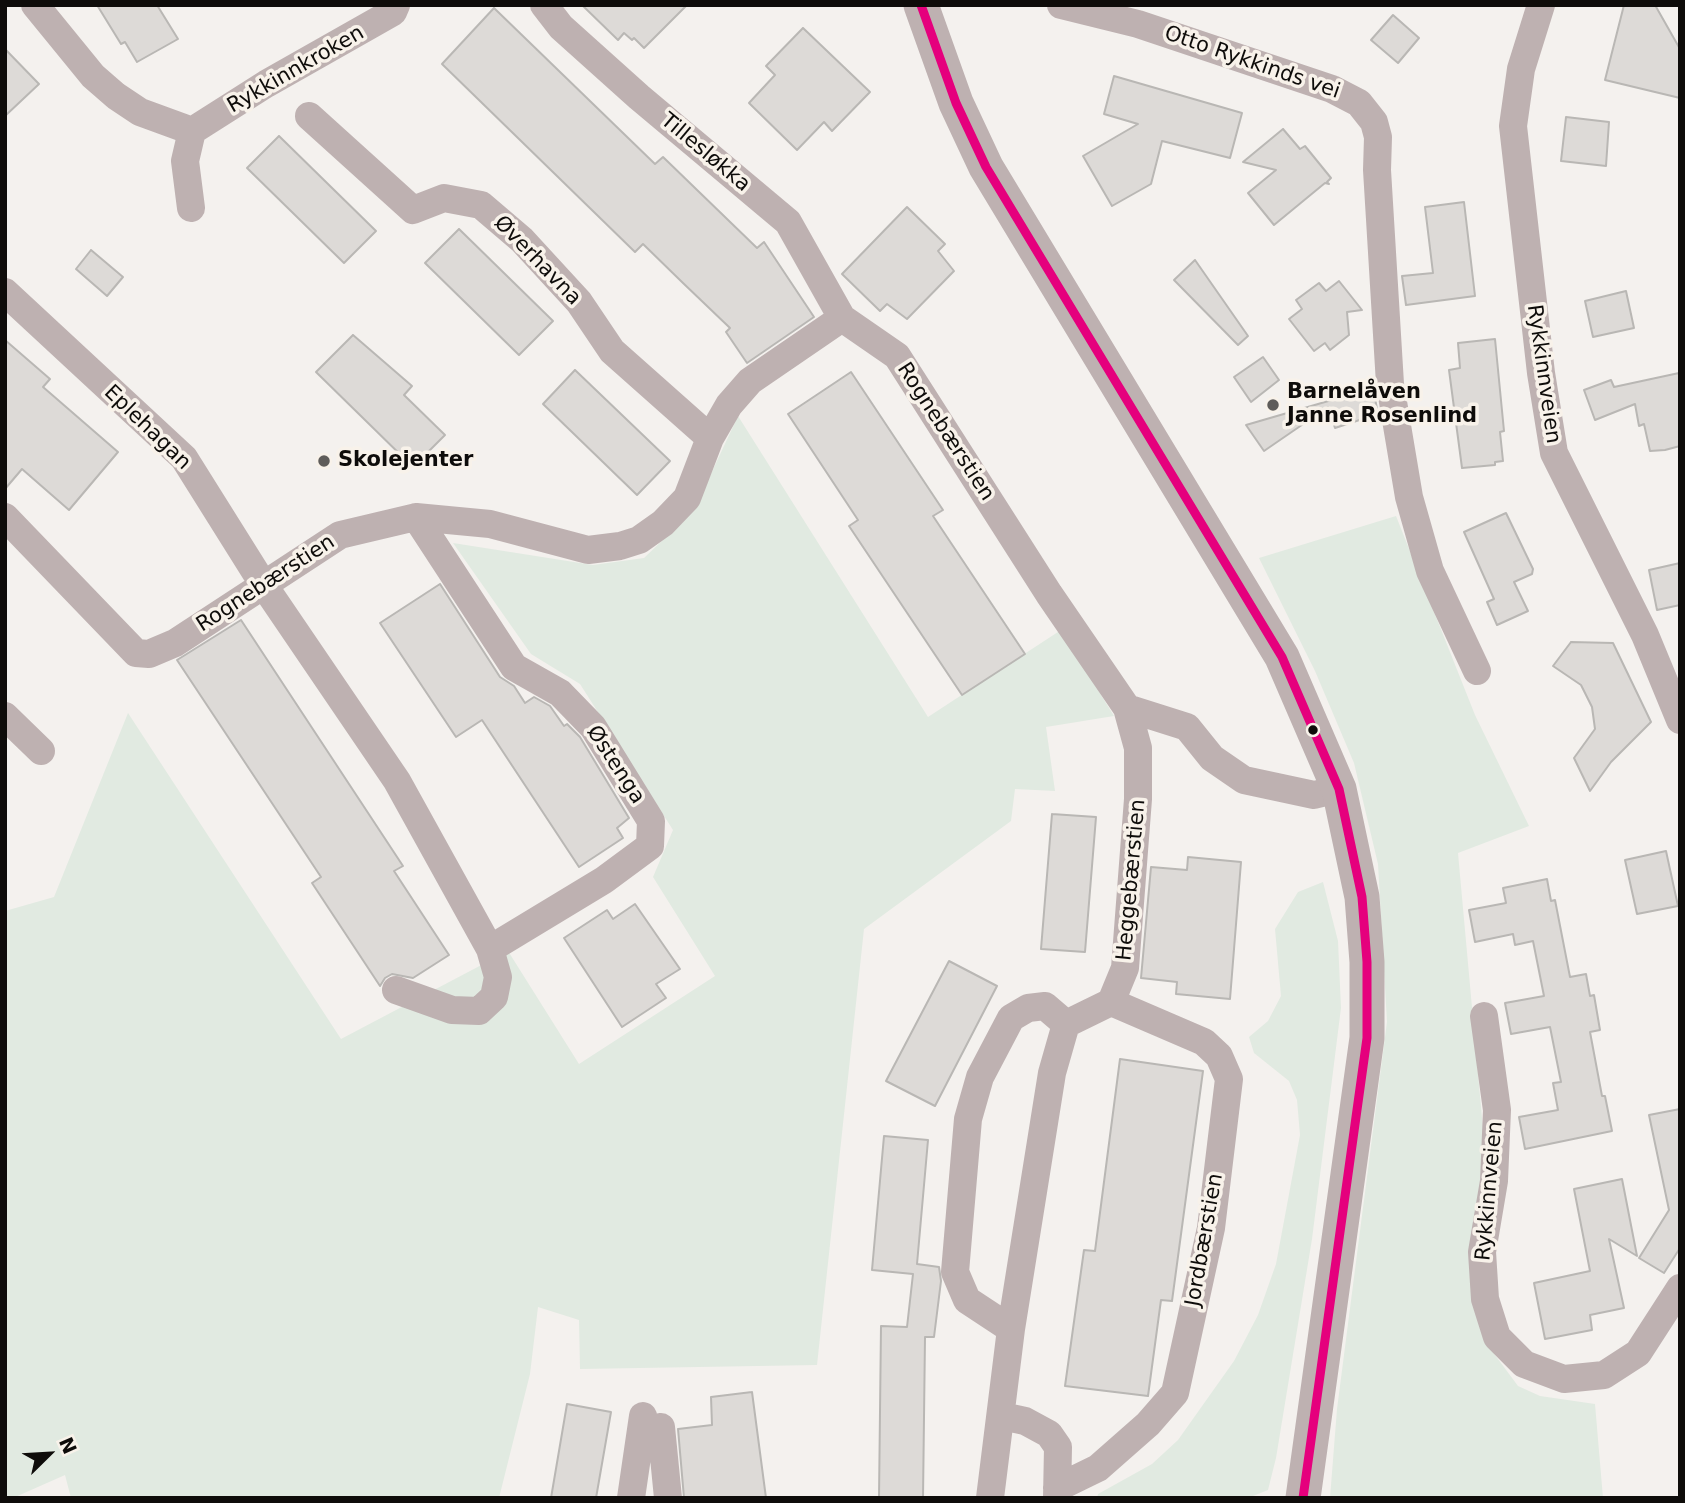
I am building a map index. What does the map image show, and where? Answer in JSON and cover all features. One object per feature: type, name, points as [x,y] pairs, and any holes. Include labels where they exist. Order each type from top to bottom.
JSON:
[{"type":"street","points":[[35,5],[93,76],[116,96],[140,112],[192,131],[185,161],[191,208]]},
{"type":"street","name":"Rykkinnkroken","points":[[192,131],[393,12],[396,5]]},
{"type":"street","name":"Tillesløkka","points":[[544,5],[561,27],[639,97],[788,222],[842,318]]},
{"type":"street","points":[[921,5],[957,103],[986,167],[1282,657],[1339,789],[1362,897],[1367,962],[1367,1038],[1304,1498]]},
{"type":"street","name":"Otto Rykkinds vei","points":[[1061,5],[1138,24],[1321,85],[1359,103],[1374,122],[1378,137],[1377,170],[1390,384],[1409,497],[1430,571],[1476,671]]},
{"type":"street","name":"Rykkinnveien","points":[[1541,5],[1521,69],[1513,126],[1541,373],[1554,453],[1645,635],[1680,720]]},
{"type":"street","name":"Øverhavna","points":[[309,116],[413,210],[444,198],[481,205],[522,240],[579,302],[612,351],[710,438]]},
{"type":"street","name":"Eplehagan","points":[[5,292],[184,458],[263,584]]},
{"type":"street","name":"Rognebærstien","points":[[5,517],[136,653],[149,654],[175,643],[340,535],[415,517],[490,524],[588,550],[620,546],[639,540],[663,523],[687,498],[710,438],[729,404],[750,381],[842,318],[897,356],[1049,594],[1127,708]]},
{"type":"street","name":"Østenga","points":[[415,517],[514,667],[560,693],[593,727],[651,821],[650,846],[604,880],[490,949]]},
{"type":"street","points":[[263,584],[397,781],[490,949],[498,977],[494,998],[479,1011],[452,1010],[396,990]]},
{"type":"street","points":[[1127,708],[1187,727],[1212,758],[1244,780],[1314,795],[1339,789]]},
{"type":"street","name":"Heggebærstien","points":[[1111,1002],[1125,968],[1140,770],[1137,735],[1127,708]]},
{"type":"street","points":[[5,716],[41,751]]},
{"type":"street","points":[[990,1498],[1012,1329],[1052,1073],[1066,1024],[1111,1002]]},
{"type":"street","name":"Jordbærstien","points":[[1057,1493],[1098,1468],[1148,1424],[1175,1393],[1211,1228],[1229,1079],[1219,1056],[1204,1042],[1111,1002]]},
{"type":"street","points":[[1012,1329],[967,1300],[955,1272],[968,1119],[980,1077],[1010,1018],[1028,1007],[1045,1006],[1066,1024]]},
{"type":"street","name":"Rykkinnveien","points":[[1483,1016],[1497,1110],[1494,1181],[1482,1252],[1485,1299],[1497,1337],[1524,1364],[1564,1379],[1604,1375],[1638,1353],[1680,1288]]},
{"type":"street","name":"Jordbærstien","points":[[1002,1416],[1025,1421],[1049,1434],[1058,1447],[1057,1493]]},
{"type":"street","points":[[631,1498],[652,1422],[668,1498]]},
{"type":"shaded area","points":[[738,416],[928,717],[1061,630],[1114,716],[1046,727],[1055,791],[1015,789],[1011,821],[864,929],[817,1365],[580,1369],[579,1320],[538,1307],[530,1374],[499,1498],[71,1498],[65,1475],[13,1498],[5,1498],[5,911],[54,897],[128,713],[341,1039],[508,951],[579,1064],[715,976],[653,877],[673,830],[580,684],[531,654],[453,543],[593,565],[644,558],[694,510]]},
{"type":"shaded area","points":[[1396,516],[1475,715],[1529,826],[1458,853],[1483,1129],[1478,1319],[1495,1355],[1518,1386],[1540,1396],[1595,1404],[1603,1498],[1330,1498],[1337,1409],[1387,1022],[1378,864],[1354,763],[1315,671],[1259,558]]},
{"type":"shaded area","points":[[1323,882],[1338,941],[1341,1008],[1312,1239],[1276,1458],[1268,1490],[1248,1498],[1097,1498],[1098,1494],[1152,1464],[1178,1440],[1234,1361],[1258,1315],[1276,1264],[1300,1135],[1297,1100],[1289,1081],[1254,1053],[1249,1037],[1268,1021],[1281,996],[1275,929],[1298,892]]},
{"type":"building","points":[[97,5],[157,5],[178,39],[137,62],[125,42],[121,44]]},
{"type":"building","points":[[582,5],[687,5],[644,48],[624,33],[618,40]]},
{"type":"building","points":[[1624,5],[1655,5],[1680,49],[1680,98],[1605,80]]},
{"type":"building","points":[[494,8],[655,164],[663,157],[757,248],[764,242],[814,317],[747,363],[726,332],[730,328],[643,244],[635,252],[442,64]]},
{"type":"building","points":[[1393,15],[1419,38],[1398,63],[1371,40]]},
{"type":"building","points":[[803,28],[870,92],[832,131],[824,122],[797,150],[749,103],[775,75],[766,66]]},
{"type":"building","points":[[5,49],[39,84],[5,116]]},
{"type":"building","points":[[1114,76],[1242,113],[1230,158],[1162,141],[1151,184],[1112,206],[1083,156],[1138,124],[1104,114]]},
{"type":"building","points":[[1566,117],[1609,122],[1606,166],[1561,161]]},
{"type":"building","points":[[1283,129],[1300,149],[1305,146],[1331,178],[1327,182],[1329,184],[1325,183],[1274,225],[1248,193],[1276,170],[1243,162]]},
{"type":"building","points":[[279,136],[376,231],[344,263],[247,168]]},
{"type":"building","points":[[1464,202],[1475,296],[1406,305],[1402,276],[1433,273],[1425,207]]},
{"type":"building","points":[[907,207],[945,244],[938,251],[954,271],[907,319],[887,304],[880,311],[842,274]]},
{"type":"building","points":[[459,229],[553,321],[519,355],[425,263]]},
{"type":"building","points":[[91,250],[123,277],[107,296],[76,269]]},
{"type":"building","points":[[1195,260],[1248,336],[1238,345],[1174,280]]},
{"type":"building","points":[[1339,281],[1362,310],[1347,312],[1349,335],[1330,350],[1325,343],[1314,351],[1289,319],[1302,309],[1296,300],[1319,283],[1326,291]]},
{"type":"building","points":[[1626,291],[1634,328],[1593,337],[1585,301]]},
{"type":"building","points":[[353,335],[412,386],[404,395],[445,435],[413,467],[316,372]]},
{"type":"building","points":[[1495,339],[1504,431],[1500,432],[1503,461],[1495,462],[1495,465],[1462,468],[1449,370],[1460,368],[1458,343]]},
{"type":"building","points":[[5,340],[50,379],[43,387],[118,452],[69,510],[22,469],[5,489]]},
{"type":"building","points":[[1263,357],[1279,380],[1251,402],[1234,377]]},
{"type":"building","points":[[575,370],[670,461],[637,495],[543,404]]},
{"type":"building","points":[[851,372],[943,510],[933,516],[1025,654],[962,695],[849,526],[858,520],[788,414]]},
{"type":"building","points":[[1679,373],[1680,446],[1665,450],[1650,451],[1644,424],[1639,426],[1635,404],[1595,420],[1584,390],[1611,380],[1614,387]]},
{"type":"building","points":[[1373,388],[1378,414],[1335,428],[1328,407],[1264,451],[1246,425]]},
{"type":"building","points":[[1506,513],[1533,569],[1532,574],[1514,582],[1528,611],[1497,625],[1487,602],[1494,599],[1464,532]]},
{"type":"building","points":[[1680,563],[1680,605],[1657,610],[1649,570]]},
{"type":"building","points":[[440,584],[500,677],[514,686],[525,703],[534,697],[550,706],[564,726],[567,724],[580,737],[629,818],[617,828],[623,838],[579,867],[482,720],[456,737],[380,623]]},
{"type":"building","points":[[241,620],[403,866],[394,871],[449,955],[413,978],[392,974],[385,978],[380,986],[312,883],[321,877],[177,660]]},
{"type":"building","points":[[1571,642],[1613,643],[1651,722],[1611,762],[1590,791],[1574,758],[1595,729],[1592,707],[1581,685],[1553,666]]},
{"type":"building","points":[[1052,814],[1096,817],[1085,952],[1041,949]]},
{"type":"building","points":[[1666,851],[1678,906],[1637,914],[1625,860]]},
{"type":"building","points":[[1188,857],[1241,862],[1230,999],[1176,994],[1177,982],[1141,978],[1151,867],[1187,870]]},
{"type":"building","points":[[1547,879],[1551,901],[1555,900],[1570,977],[1586,974],[1590,996],[1594,995],[1600,1030],[1590,1032],[1602,1096],[1605,1096],[1612,1131],[1525,1149],[1519,1117],[1558,1110],[1553,1083],[1561,1082],[1550,1027],[1511,1034],[1505,1003],[1544,996],[1533,941],[1515,945],[1513,934],[1475,942],[1469,910],[1506,903],[1503,888]]},
{"type":"building","points":[[635,904],[680,969],[656,984],[666,998],[622,1027],[564,938],[607,910],[613,919]]},
{"type":"building","points":[[949,961],[997,986],[935,1106],[886,1081]]},
{"type":"building","points":[[1120,1059],[1203,1071],[1172,1301],[1161,1300],[1148,1396],[1065,1386],[1084,1250],[1095,1251]]},
{"type":"building","points":[[1680,1109],[1680,1248],[1664,1273],[1639,1258],[1669,1210],[1649,1115]]},
{"type":"building","points":[[884,1136],[928,1140],[917,1264],[939,1267],[941,1281],[934,1337],[925,1337],[923,1498],[879,1498],[881,1326],[907,1327],[913,1274],[872,1270]]},
{"type":"building","points":[[1622,1179],[1637,1256],[1609,1239],[1624,1308],[1590,1315],[1592,1330],[1545,1339],[1534,1283],[1590,1271],[1574,1189]]},
{"type":"building","points":[[752,1392],[766,1498],[684,1498],[678,1429],[712,1425],[711,1397]]},
{"type":"building","points":[[567,1404],[611,1412],[596,1498],[551,1498]]},
{"type":"transit line","points":[[921,5],[956,103],[986,167],[1282,657],[1339,789],[1362,897],[1367,962],[1367,1038],[1303,1498]]},
{"type":"place","name":"Barnelåven Janne Rosenlind","points":[[1273,405]]},
{"type":"place","name":"Skolejenter","points":[[324,461]]}]
